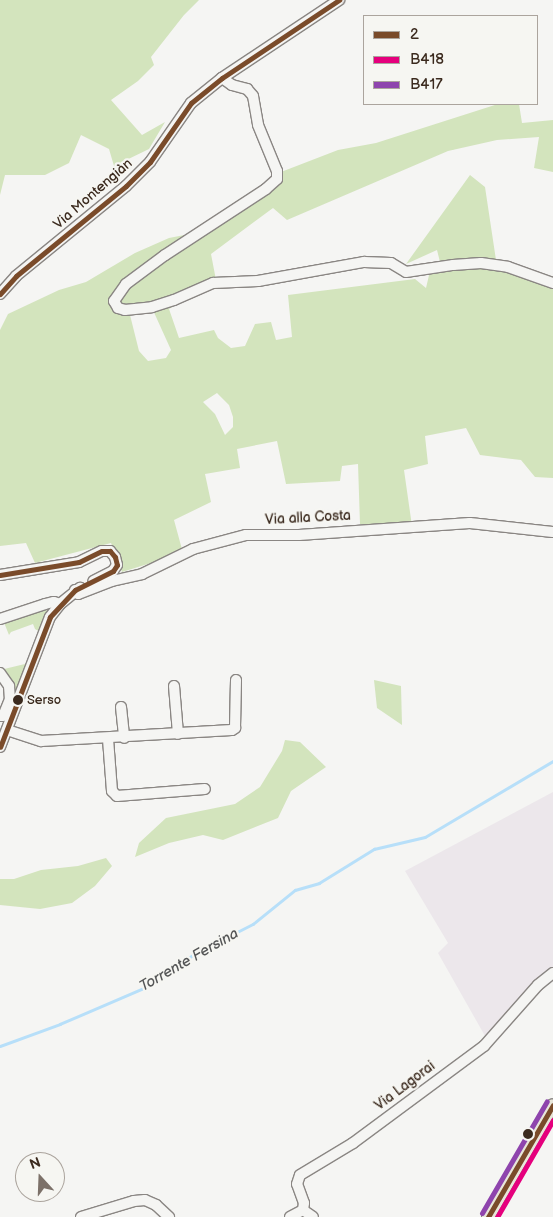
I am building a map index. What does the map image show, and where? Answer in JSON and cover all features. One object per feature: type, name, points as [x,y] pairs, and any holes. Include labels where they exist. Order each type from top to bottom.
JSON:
[{"type":"main road","points":[[488,1217],[553,1105]]},
{"type":"street","name":"Via Montengiàn","points":[[0,294],[16,276],[126,186],[150,162],[190,103],[222,78],[339,0]]},
{"type":"street","points":[[222,78],[232,85],[247,89],[253,96],[258,125],[277,171],[277,179],[266,189],[165,255],[126,284],[114,301],[118,308],[125,310],[152,306],[174,300],[213,283],[258,282],[364,262],[391,264],[406,272],[453,265],[481,264],[524,271],[553,283]]},
{"type":"street","name":"Via alla Costa","points":[[75,590],[78,594],[112,581],[142,574],[193,549],[253,534],[299,535],[470,523],[553,532]]},
{"type":"street","points":[[0,575],[79,562],[102,551],[110,551],[115,557],[117,565],[113,571],[75,590],[50,617],[0,747]]},
{"type":"street","points":[[0,619],[45,604],[54,602],[60,604]]},
{"type":"street","points":[[0,673],[9,686],[10,699],[1,714],[8,729],[41,741],[108,739],[232,730],[235,728],[236,680]]},
{"type":"street","points":[[174,686],[178,734]]},
{"type":"street","points":[[121,707],[124,738]]},
{"type":"street","points":[[108,739],[112,791],[118,796],[205,789]]},
{"type":"street","name":"Via Lagorai","points":[[303,1210],[304,1203],[297,1184],[300,1175],[353,1143],[484,1046],[538,985],[553,973]]},
{"type":"street","points":[[81,1217],[134,1201],[145,1200],[156,1205],[169,1217]]},
{"type":"street","points":[[290,1217],[303,1210],[313,1217]]},
{"type":"shaded area","points":[[553,792],[553,967],[485,1036],[438,953],[448,943],[405,871]]},
{"type":"green space","points":[[0,0],[199,0],[184,15],[151,57],[154,65],[138,81],[111,100],[142,135],[165,122],[149,149],[114,166],[109,149],[81,135],[69,163],[45,175],[5,175],[0,195]]},
{"type":"green space","points":[[495,105],[519,105],[522,123],[553,120],[553,172],[534,168],[539,137],[497,140],[448,151],[287,220],[273,208],[211,254],[216,280],[169,309],[179,338],[214,330],[218,338],[231,348],[245,346],[255,324],[271,322],[276,340],[292,337],[288,295],[415,279],[426,288],[430,271],[468,267],[516,272],[553,288],[553,478],[535,477],[521,460],[480,455],[466,428],[425,436],[428,464],[404,470],[412,526],[360,524],[358,464],[342,466],[340,481],[286,484],[277,441],[237,449],[240,468],[205,474],[211,502],[174,520],[183,553],[122,572],[111,543],[35,563],[26,543],[0,546],[0,330],[8,314],[59,290],[86,282],[135,253],[169,238],[200,232],[281,172],[338,150],[376,143]],"holes":[[[152,308],[171,350],[166,358],[148,361],[139,351],[129,311]],[[217,393],[229,405],[233,417],[233,427],[225,435],[215,414],[203,402]]]},
{"type":"green space","points":[[470,175],[485,187],[496,260],[440,262],[437,250],[406,264]]},
{"type":"green space","points":[[54,604],[40,632],[35,629],[33,624],[11,632],[9,635],[3,620]]},
{"type":"green space","points":[[29,663],[17,692],[11,691],[0,670]]},
{"type":"green space","points":[[374,680],[401,686],[402,725],[377,708]]},
{"type":"green space","points":[[285,740],[300,742],[326,767],[291,791],[278,818],[223,840],[203,835],[169,843],[135,857],[139,843],[166,818],[235,804],[260,787],[282,751]]},
{"type":"green space","points":[[106,858],[112,866],[95,886],[72,903],[40,909],[0,905],[0,879],[14,879],[41,870],[78,866]]},
{"type":"waterway","name":"Torrente Fersina","points":[[0,1046],[60,1024],[155,983],[194,954],[253,924],[295,890],[319,883],[374,849],[425,837],[553,761]]},
{"type":"transit line","name":"2","points":[[0,294],[16,276],[126,186],[150,162],[191,103],[222,78],[339,0]]},
{"type":"transit line","name":"2","points":[[0,575],[79,562],[102,551],[110,551],[115,557],[117,565],[113,571],[75,590],[50,617],[0,747]]},
{"type":"transit line","name":"B417","points":[[482,1213],[547,1101]]},
{"type":"transit line","name":"2","points":[[488,1217],[553,1105]]},
{"type":"transit line","name":"B418","points":[[497,1217],[553,1120]]},
{"type":"place","name":"Serso","points":[[18,700]]}]
